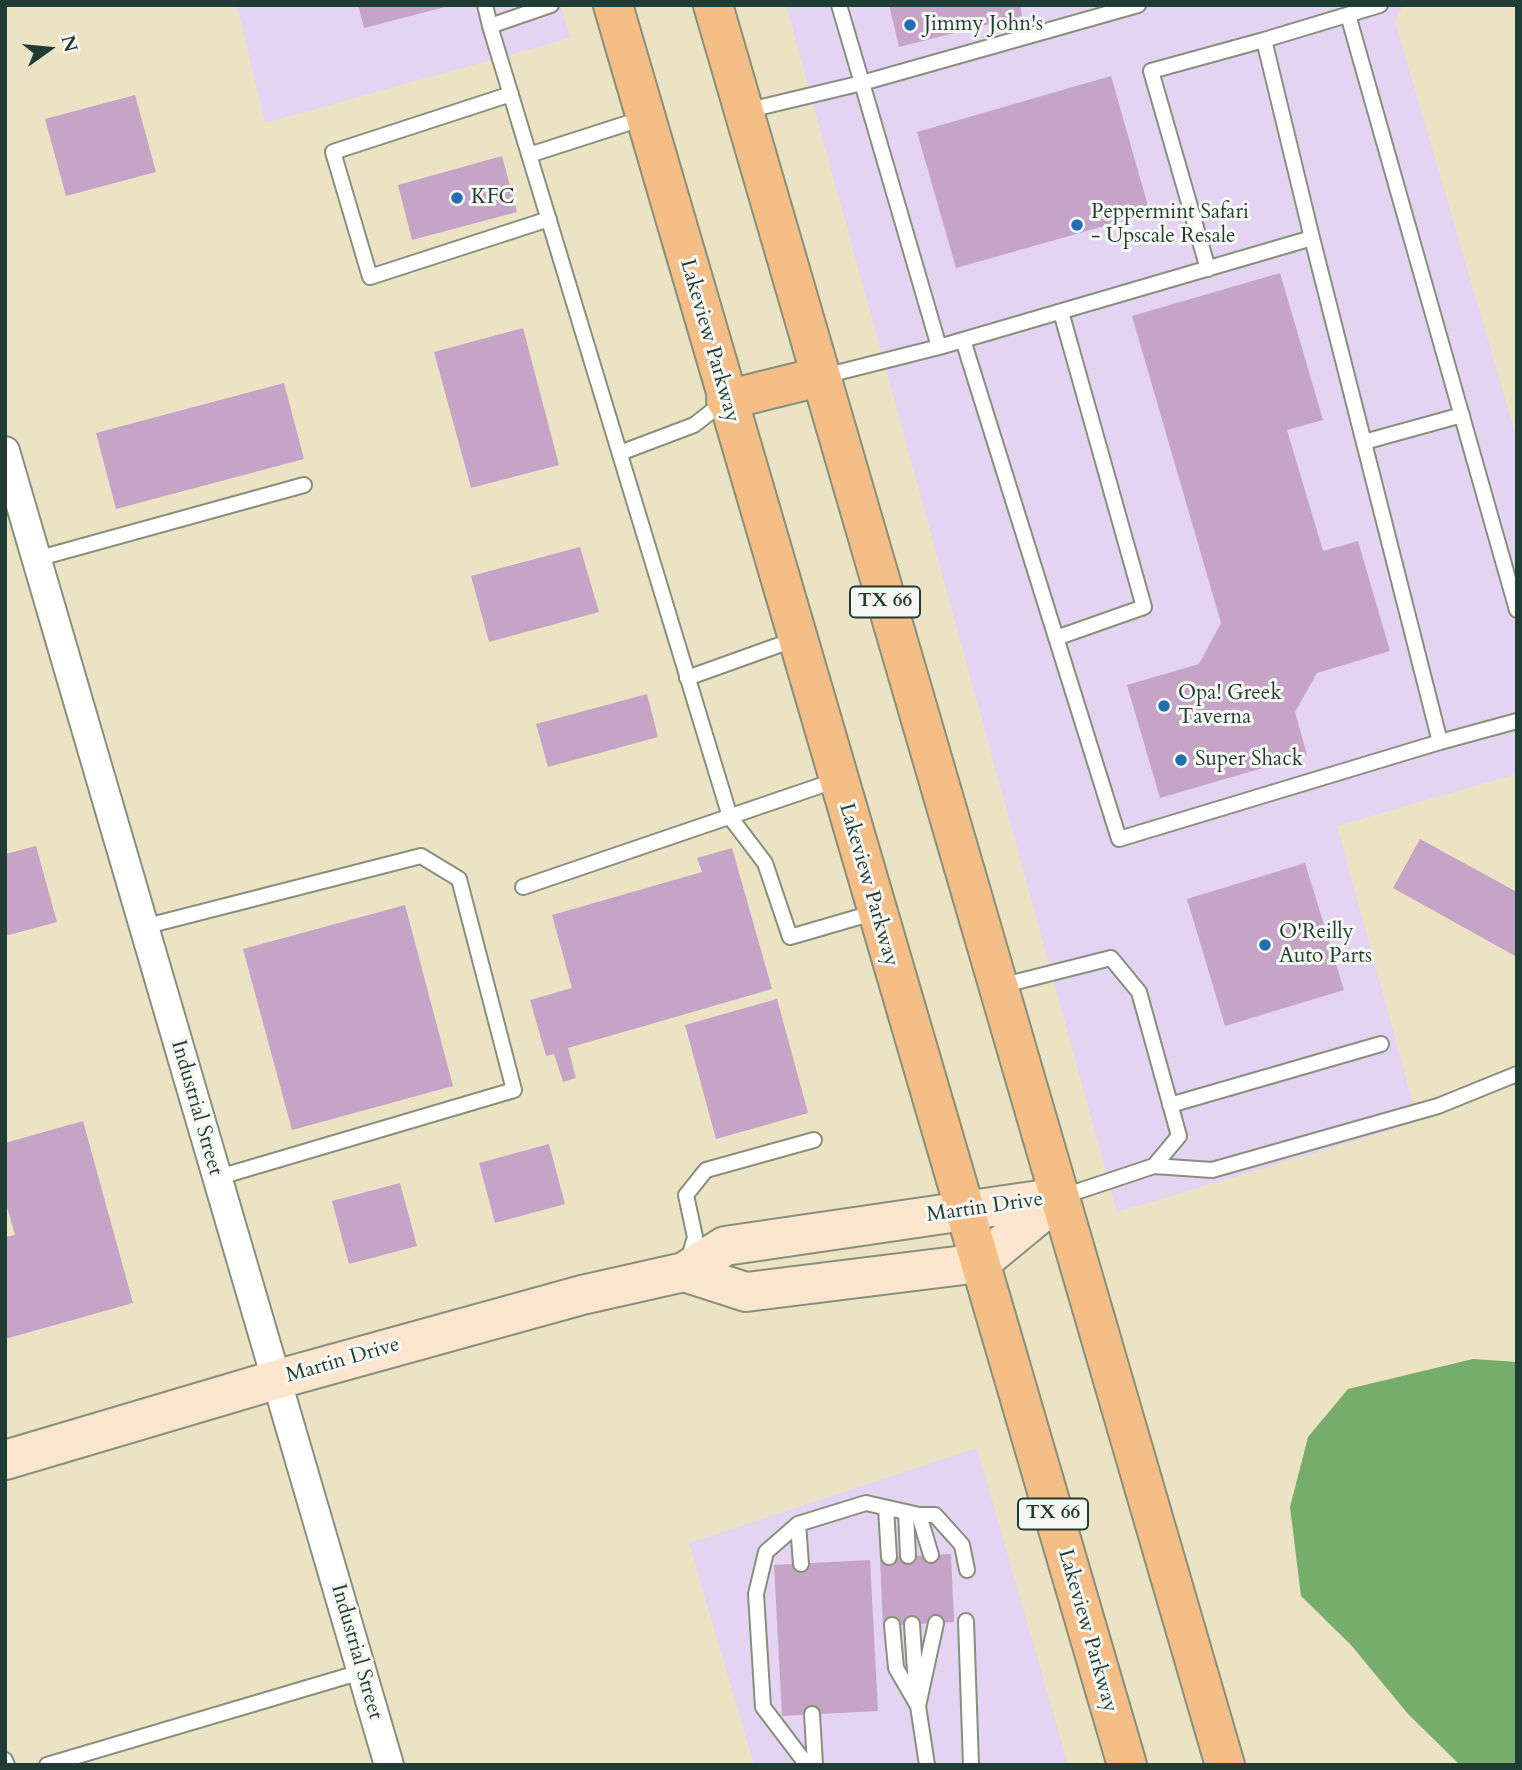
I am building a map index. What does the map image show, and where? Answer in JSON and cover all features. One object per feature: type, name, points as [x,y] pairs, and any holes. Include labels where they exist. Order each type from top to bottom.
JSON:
[{"type":"main road","name":"Lakeview Parkway","points":[[613,5],[1126,1765]]},
{"type":"main road","name":"TX 66","points":[[713,5],[819,377],[1225,1765]]},
{"type":"main road","points":[[726,400],[819,377]]},
{"type":"street","name":"Industrial Street","points":[[5,451],[389,1765]]},
{"type":"street","name":"Martin Drive","points":[[5,1460],[275,1380],[582,1295],[684,1272],[725,1246],[1060,1197]]},
{"type":"street","name":"Martin Drive","points":[[980,1263],[1060,1197]]},
{"type":"street","points":[[684,1272],[747,1292],[980,1263]]},
{"type":"lane","points":[[485,5],[730,817],[765,863],[790,937],[876,912]]},
{"type":"lane","points":[[490,26],[551,5]]},
{"type":"lane","points":[[839,5],[939,347]]},
{"type":"lane","points":[[742,111],[862,83],[1138,5]]},
{"type":"lane","points":[[1208,269],[1151,71],[1380,5]]},
{"type":"lane","points":[[1348,15],[1517,610]]},
{"type":"lane","points":[[1264,40],[1440,742]]},
{"type":"lane","points":[[511,94],[333,152],[370,277],[549,219]]},
{"type":"lane","points":[[529,155],[644,118]]},
{"type":"lane","points":[[819,377],[939,347],[1312,239]]},
{"type":"lane","points":[[1056,638],[1144,607],[1061,312]]},
{"type":"lane","points":[[963,340],[1119,839],[1517,721]]},
{"type":"lane","points":[[620,453],[694,425],[726,400]]},
{"type":"lane","points":[[1364,442],[1462,415]]},
{"type":"lane","points":[[36,559],[304,485]]},
{"type":"lane","points":[[687,678],[796,639]]},
{"type":"lane","points":[[523,887],[837,780]]},
{"type":"lane","points":[[143,927],[421,856],[459,879],[514,1090],[216,1178]]},
{"type":"lane","points":[[998,987],[1111,958],[1139,992],[1179,1136],[1154,1166]]},
{"type":"lane","points":[[1170,1105],[1381,1044]]},
{"type":"lane","points":[[1060,1197],[1154,1166],[1212,1170],[1438,1106],[1517,1074]]},
{"type":"lane","points":[[684,1272],[695,1237],[686,1195],[706,1170],[814,1140]]},
{"type":"lane","points":[[807,1765],[763,1707],[756,1594],[766,1552],[798,1524],[866,1503],[912,1514],[936,1516],[962,1545],[967,1570]]},
{"type":"lane","points":[[886,1508],[889,1557]]},
{"type":"lane","points":[[912,1514],[931,1555]]},
{"type":"lane","points":[[908,1556],[912,1514]]},
{"type":"lane","points":[[798,1524],[801,1564]]},
{"type":"lane","points":[[966,1621],[971,1765]]},
{"type":"lane","points":[[918,1706],[936,1623]]},
{"type":"lane","points":[[912,1624],[918,1706],[927,1765]]},
{"type":"lane","points":[[892,1625],[896,1668],[918,1706]]},
{"type":"lane","points":[[47,1765],[361,1672]]},
{"type":"lane","points":[[811,1714],[815,1765]]},
{"type":"shaded area","points":[[237,5],[561,5],[570,38],[265,123]]},
{"type":"shaded area","points":[[786,5],[1403,5],[1395,21],[1517,439],[1517,774],[1337,826],[1418,1122],[1117,1212]]},
{"type":"shaded area","points":[[977,1448],[1068,1765],[754,1765],[689,1543]]},
{"type":"green space","points":[[1473,1359],[1517,1362],[1517,1765],[1460,1765],[1408,1714],[1351,1645],[1301,1596],[1290,1507],[1308,1437],[1348,1389]]},
{"type":"building","points":[[358,5],[449,5],[449,6],[364,28]]},
{"type":"building","points":[[889,5],[1020,5],[1022,16],[899,47]]},
{"type":"building","points":[[1111,76],[1150,213],[956,268],[917,132]]},
{"type":"building","points":[[135,95],[156,172],[66,196],[45,119]]},
{"type":"building","name":"KFC","points":[[502,156],[517,212],[412,240],[398,185]]},
{"type":"building","points":[[1280,273],[1323,420],[1287,430],[1323,551],[1358,541],[1390,651],[1317,673],[1295,712],[1307,755],[1160,798],[1127,685],[1199,664],[1221,623],[1132,316]]},
{"type":"building","points":[[523,328],[559,465],[471,488],[434,352]]},
{"type":"building","points":[[284,383],[304,459],[116,509],[96,433]]},
{"type":"building","points":[[580,547],[599,612],[489,642],[471,576]]},
{"type":"building","points":[[647,694],[658,737],[548,767],[536,724]]},
{"type":"building","points":[[1420,839],[1517,892],[1517,957],[1393,888]]},
{"type":"building","points":[[36,846],[57,922],[5,936],[5,854]]},
{"type":"building","points":[[732,848],[772,989],[568,1048],[576,1078],[563,1082],[554,1054],[546,1056],[530,1000],[572,988],[552,915],[702,872],[697,858]]},
{"type":"building","name":"O'Reilly Auto Parts","points":[[1305,863],[1344,990],[1225,1026],[1187,899]]},
{"type":"building","points":[[405,905],[453,1086],[292,1130],[243,949]]},
{"type":"building","points":[[777,999],[808,1113],[716,1139],[685,1025]]},
{"type":"building","points":[[83,1121],[133,1303],[5,1339],[5,1237],[15,1235],[5,1200],[5,1143]]},
{"type":"building","points":[[549,1144],[565,1204],[495,1223],[479,1163]]},
{"type":"building","points":[[400,1183],[417,1246],[349,1264],[332,1201]]},
{"type":"building","points":[[951,1554],[954,1622],[883,1626],[880,1558]]},
{"type":"building","points":[[870,1560],[878,1711],[782,1716],[774,1565]]},
{"type":"place","name":"Jimmy John's","points":[[910,25]]},
{"type":"place","name":"KFC","points":[[457,198]]},
{"type":"place","name":"Peppermint Safari - Upscale Resale","points":[[1077,225]]},
{"type":"place","name":"Opa! Greek Taverna","points":[[1164,706]]},
{"type":"place","name":"Super Shack","points":[[1181,760]]},
{"type":"place","name":"O'Reilly Auto Parts","points":[[1265,945]]}]
